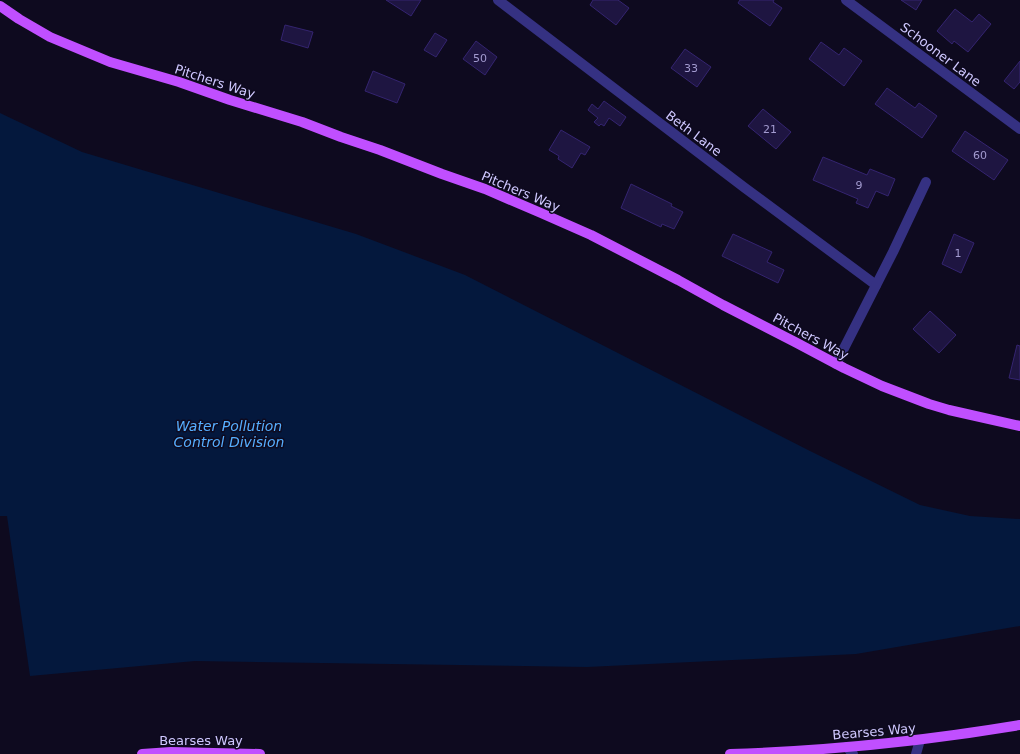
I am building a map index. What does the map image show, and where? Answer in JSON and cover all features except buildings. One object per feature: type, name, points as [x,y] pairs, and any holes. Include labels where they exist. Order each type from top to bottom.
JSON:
[{"type":"main road","name":"Pitchers Way","points":[[0,6],[50,37],[110,62],[179,82],[230,100],[302,122],[485,190],[591,235],[836,364],[882,386],[949,410],[1020,426]]},
{"type":"main road","name":"Bearses Way","points":[[730,754],[850,751],[1020,725]]},
{"type":"main road","name":"Bearses Way","points":[[142,754],[172,752],[260,754]]},
{"type":"street","name":"Beth Lane","points":[[498,0],[745,188],[876,285]]},
{"type":"street","name":"Schooner Lane","points":[[846,0],[1020,129]]},
{"type":"street","points":[[836,364],[893,252],[926,182]]},
{"type":"street","points":[[916,754],[920,740]]},
{"type":"water","name":"Water Pollution Control Division","points":[[0,113],[82,152],[356,234],[465,275],[810,451],[920,505],[970,516],[1020,519],[1020,626],[856,654],[587,667],[195,661],[30,676],[7,516],[0,516]]}]
